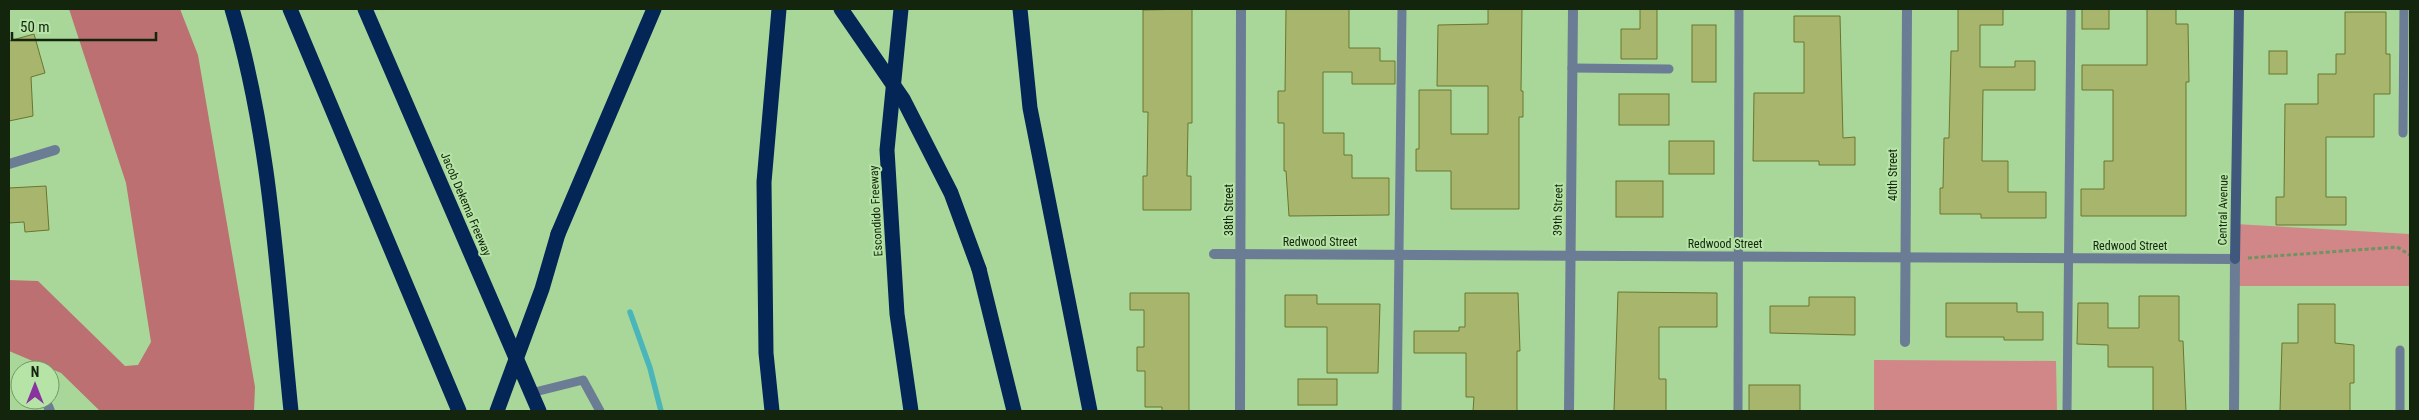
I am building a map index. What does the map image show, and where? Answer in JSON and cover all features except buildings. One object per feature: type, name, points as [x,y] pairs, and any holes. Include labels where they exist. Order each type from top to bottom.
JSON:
[{"type":"highway","points":[[232,9],[241,38],[261,134],[276,240],[291,411]]},
{"type":"highway","points":[[290,9],[459,411]]},
{"type":"highway","name":"Jacob Dekema Freeway","points":[[365,9],[539,411]]},
{"type":"highway","points":[[497,411],[542,289],[558,234],[654,9]]},
{"type":"highway","points":[[772,411],[766,353],[764,182],[779,9]]},
{"type":"highway","points":[[841,9],[903,99],[951,193],[979,269],[1014,411]]},
{"type":"highway","name":"Escondido Freeway","points":[[901,9],[887,150],[897,314],[911,411]]},
{"type":"highway","points":[[1020,9],[1030,108],[1090,411]]},
{"type":"street","name":"38th Street","points":[[1240,411],[1242,9]]},
{"type":"street","name":"39th Street","points":[[1569,411],[1573,9]]},
{"type":"street","name":"40th Street","points":[[1905,342],[1907,9]]},
{"type":"street","name":"Central Avenue","points":[[2234,411],[2239,9]]},
{"type":"street","points":[[9,164],[55,150]]},
{"type":"street","name":"Redwood Street","points":[[1214,254],[2235,259]]},
{"type":"lane","points":[[1398,411],[1402,9]]},
{"type":"lane","points":[[1738,411],[1739,9]]},
{"type":"lane","points":[[2067,411],[2071,9]]},
{"type":"lane","points":[[2403,134],[2404,9]]},
{"type":"lane","points":[[1572,68],[1669,69]]},
{"type":"lane","points":[[2400,350],[2400,411]]},
{"type":"lane","points":[[531,392],[583,380],[600,411]]},
{"type":"path","points":[[2235,259],[2397,247],[2410,255]]},
{"type":"shaded area","points":[[69,9],[180,9],[198,55],[255,387],[254,411],[100,411],[60,373],[60,360],[30,360],[9,351],[9,280],[38,281],[125,366],[138,365],[151,342],[126,183]]},
{"type":"shaded area","points":[[2235,224],[2410,234],[2410,286],[2235,286]]},
{"type":"shaded area","points":[[1874,360],[2056,361],[2057,411],[1874,411]]},
{"type":"waterway","points":[[630,312],[650,368],[661,411]]}]
